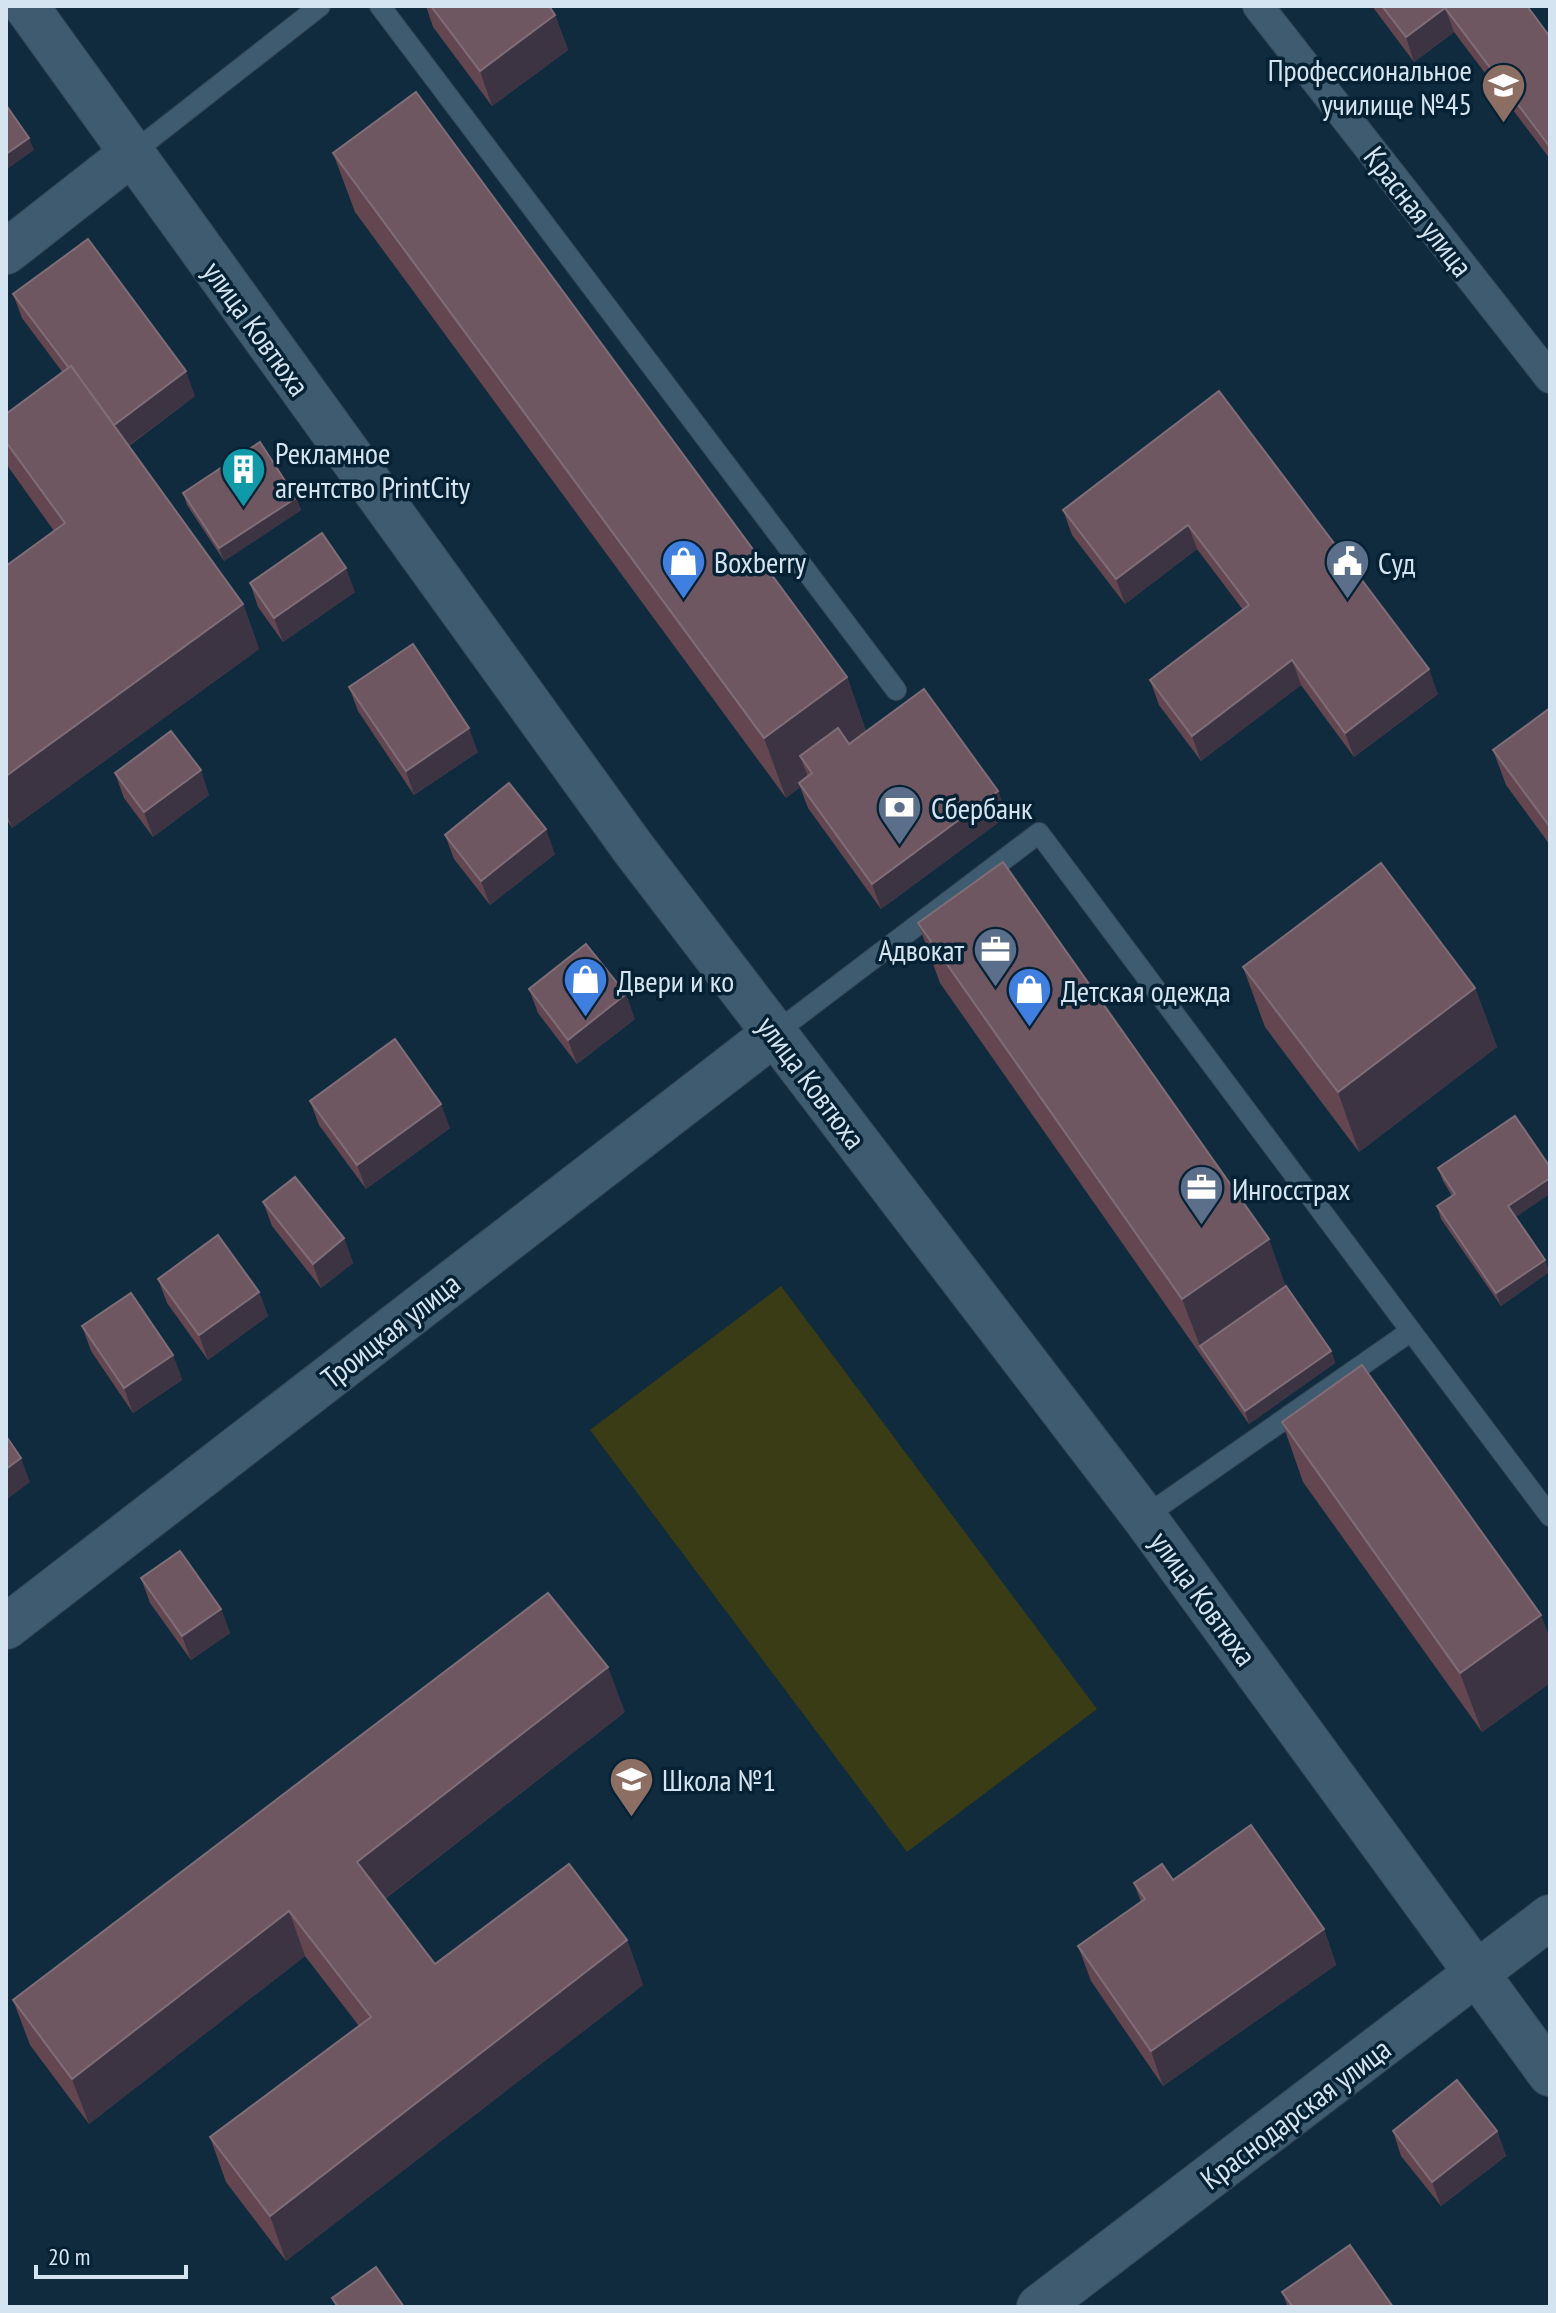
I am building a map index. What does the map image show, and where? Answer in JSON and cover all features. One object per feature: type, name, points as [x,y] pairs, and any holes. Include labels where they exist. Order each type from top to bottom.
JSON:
[{"type":"main road","name":"улица Ковтюха","points":[[26,6],[633,848],[1144,1517],[1550,2074]]},
{"type":"main road","points":[[6,252],[131,154]]},
{"type":"main road","name":"Троицкая улица","points":[[6,1627],[775,1033]]},
{"type":"main road","name":"Краснодарская улица","points":[[1039,2307],[1550,1917]]},
{"type":"street","name":"Красная улица","points":[[1258,6],[1550,378]]},
{"type":"lane","points":[[131,154],[320,6]]},
{"type":"lane","points":[[380,6],[896,690]]},
{"type":"lane","points":[[775,1033],[1039,833],[1550,1516]]},
{"type":"lane","points":[[1144,1517],[1411,1331]]},
{"type":"green space","points":[[781,1286],[1097,1709],[907,1852],[590,1430]]},
{"type":"building","points":[[431,6],[549,6],[555,15],[480,71]]},
{"type":"building","points":[[1382,6],[1527,6],[1550,37],[1550,147],[1445,8],[1406,37]]},
{"type":"building","points":[[416,92],[847,677],[764,738],[333,153]]},
{"type":"building","points":[[6,105],[29,138],[6,154]]},
{"type":"building","points":[[88,239],[186,371],[114,425],[13,294]]},
{"type":"building","points":[[71,366],[243,604],[6,776],[6,566],[65,523],[6,442],[6,414]]},
{"type":"building","points":[[1219,391],[1429,669],[1345,733],[1292,660],[1192,736],[1150,680],[1249,605],[1188,525],[1116,579],[1063,510]]},
{"type":"building","name":"Рекламное агентство PrintCity","points":[[260,442],[296,498],[219,548],[183,493]]},
{"type":"building","points":[[322,533],[346,568],[274,618],[250,583]]},
{"type":"building","points":[[413,644],[469,728],[406,771],[349,687]]},
{"type":"building","points":[[924,689],[998,791],[872,884],[799,783],[812,773],[800,756],[838,728],[849,744]]},
{"type":"building","points":[[1550,708],[1550,827],[1493,750]]},
{"type":"building","points":[[171,731],[201,770],[144,812],[115,773]]},
{"type":"building","points":[[509,783],[546,829],[481,881],[445,835]]},
{"type":"building","points":[[1003,862],[1269,1239],[1182,1299],[918,923]]},
{"type":"building","points":[[1381,863],[1475,988],[1338,1092],[1243,967]]},
{"type":"building","points":[[586,944],[626,994],[568,1040],[529,989]]},
{"type":"building","points":[[395,1039],[441,1104],[357,1165],[310,1101]]},
{"type":"building","points":[[1515,1116],[1550,1167],[1550,1178],[1508,1206],[1545,1260],[1496,1293],[1437,1206],[1455,1194],[1438,1168]]},
{"type":"building","points":[[295,1177],[344,1238],[313,1264],[263,1202]]},
{"type":"building","points":[[218,1235],[259,1292],[199,1335],[158,1279]]},
{"type":"building","points":[[1286,1286],[1331,1351],[1245,1411],[1200,1346]]},
{"type":"building","points":[[131,1293],[173,1355],[124,1388],[82,1326]]},
{"type":"building","points":[[1362,1365],[1541,1615],[1460,1673],[1282,1422]]},
{"type":"building","points":[[6,1436],[21,1458],[6,1469]]},
{"type":"building","points":[[180,1551],[221,1609],[182,1636],[141,1578]]},
{"type":"building","points":[[548,1593],[608,1667],[357,1862],[435,1964],[569,1864],[627,1940],[270,2216],[210,2137],[371,2017],[289,1911],[72,2079],[13,2000]]},
{"type":"building","points":[[1251,1825],[1324,1929],[1151,2051],[1078,1946],[1145,1899],[1134,1883],[1162,1864],[1173,1880]]},
{"type":"building","points":[[1457,2080],[1497,2131],[1432,2182],[1393,2131]]},
{"type":"building","points":[[1350,2245],[1393,2307],[1293,2307],[1282,2292]]},
{"type":"building","points":[[376,2267],[404,2307],[338,2307],[332,2298]]},
{"type":"place","name":"Профессиональное училище №45","points":[[1503,125]]},
{"type":"place","name":"Рекламное агентство PrintCity","points":[[244,508]]},
{"type":"place","name":"Boxberry","points":[[683,600]]},
{"type":"place","name":"Суд","points":[[1347,601]]},
{"type":"place","name":"Сбербанк","points":[[900,846]]},
{"type":"place","name":"Адвокат","points":[[995,988]]},
{"type":"place","name":"Двери и ко","points":[[586,1019]]},
{"type":"place","name":"Детская одежда","points":[[1030,1029]]},
{"type":"place","name":"Ингосстрах","points":[[1201,1227]]},
{"type":"place","name":"Школа №1","points":[[631,1818]]}]
